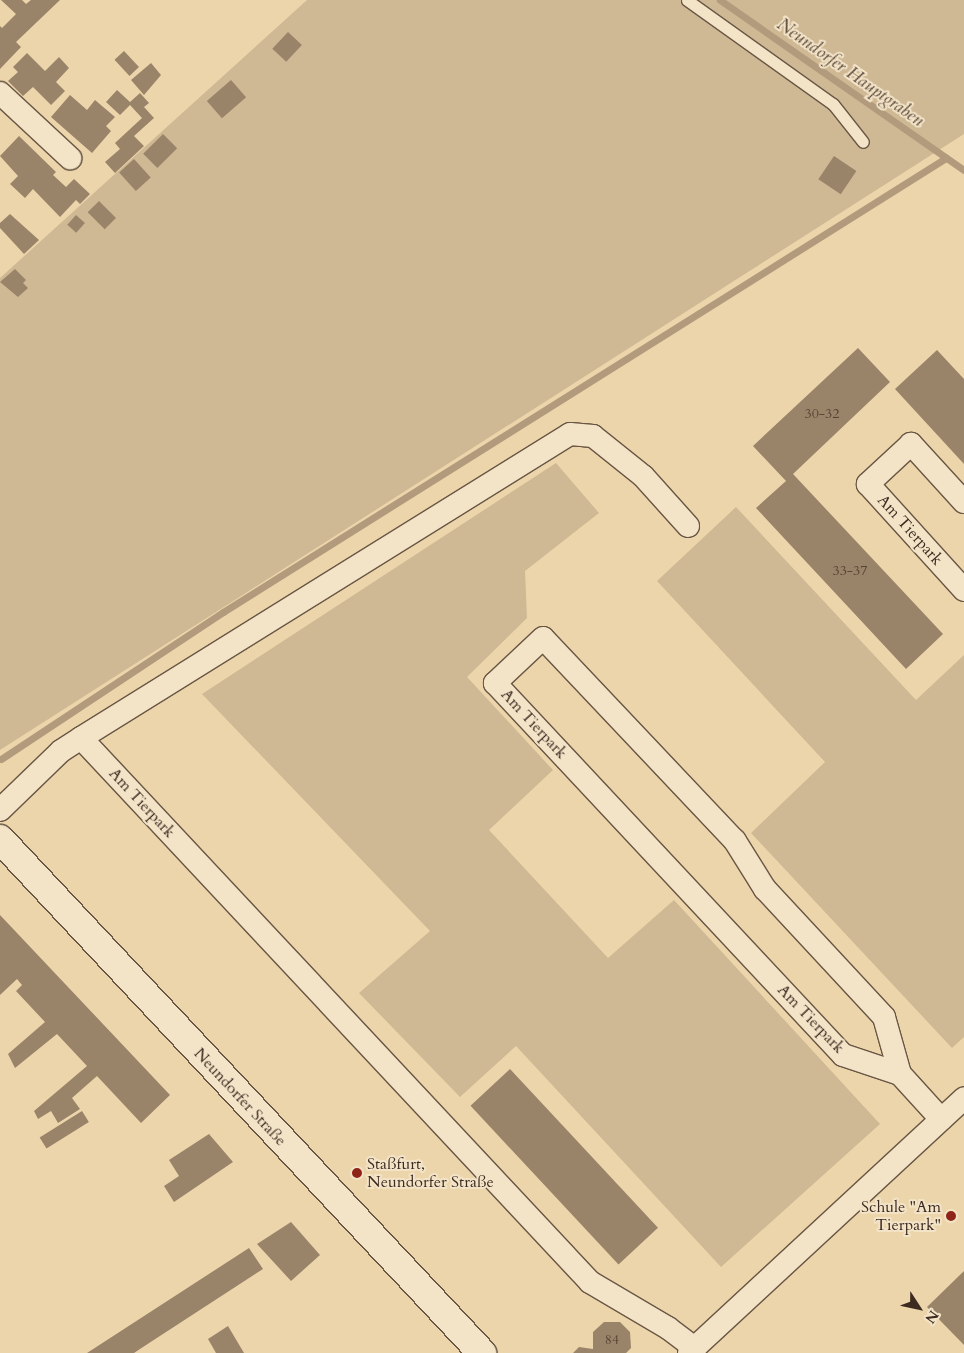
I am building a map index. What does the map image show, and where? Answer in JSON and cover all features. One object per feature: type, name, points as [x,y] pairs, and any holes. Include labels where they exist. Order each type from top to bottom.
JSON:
[{"type":"main road","name":"Neundorfer Straße","points":[[0,839],[482,1353]]},
{"type":"street","points":[[0,93],[70,158]]},
{"type":"street","points":[[0,810],[61,751],[570,434],[593,436],[643,476],[688,526]]},
{"type":"street","name":"Am Tierpark","points":[[964,502],[911,444],[868,484],[964,590]]},
{"type":"street","name":"Am Tierpark","points":[[900,1074],[843,1055],[495,682],[543,638],[735,841],[765,889],[884,1017],[900,1074],[941,1119]]},
{"type":"street","name":"Am Tierpark","points":[[81,738],[590,1282],[668,1328],[692,1350],[964,1098]]},
{"type":"lane","points":[[687,0],[833,104],[864,142]]},
{"type":"shaded area","points":[[307,0],[964,0],[964,134],[0,750],[0,278]]},
{"type":"shaded area","points":[[556,463],[599,513],[525,571],[527,618],[467,677],[553,770],[489,830],[608,958],[674,900],[880,1124],[721,1267],[516,1046],[460,1097],[359,993],[430,931],[202,694]]},
{"type":"shaded area","points":[[736,507],[916,700],[964,655],[964,1037],[952,1048],[751,833],[825,762],[657,581]]},
{"type":"building","points":[[1,0],[22,0],[26,4],[31,0],[60,0],[16,42],[21,47],[0,69],[0,26],[2,28],[16,14]]},
{"type":"building","points":[[288,32],[302,45],[286,62],[272,49]]},
{"type":"building","points":[[124,51],[139,67],[129,76],[114,60]]},
{"type":"building","points":[[27,53],[45,71],[59,57],[69,68],[56,82],[65,91],[51,105],[33,87],[23,96],[8,81],[18,72],[13,67]]},
{"type":"building","points":[[151,63],[161,75],[144,95],[131,80]]},
{"type":"building","points":[[231,80],[246,97],[222,118],[207,101]]},
{"type":"building","points":[[117,90],[130,102],[140,93],[149,103],[144,107],[154,118],[134,136],[144,146],[115,173],[105,162],[120,149],[115,143],[142,118],[130,105],[120,115],[106,102]]},
{"type":"building","points":[[70,95],[87,110],[95,100],[115,117],[106,126],[111,131],[92,153],[51,117]]},
{"type":"building","points":[[163,134],[177,148],[157,168],[143,154]]},
{"type":"building","points":[[19,136],[56,172],[53,175],[66,187],[74,179],[90,194],[80,204],[76,200],[60,217],[33,189],[25,198],[10,184],[18,176],[0,156]]},
{"type":"building","points":[[834,156],[856,171],[841,194],[818,179]]},
{"type":"building","points":[[134,159],[151,178],[136,191],[119,172]]},
{"type":"building","points":[[99,201],[116,218],[105,229],[88,212]]},
{"type":"building","points":[[10,214],[39,240],[24,254],[0,228],[0,223]]},
{"type":"building","points":[[76,215],[85,223],[76,233],[67,225]]},
{"type":"building","points":[[15,269],[26,280],[23,283],[28,288],[18,297],[0,282]]},
{"type":"building","points":[[858,348],[890,382],[793,474],[943,634],[906,669],[756,508],[786,481],[753,446]]},
{"type":"building","points":[[937,350],[964,379],[964,464],[895,389]]},
{"type":"building","points":[[0,915],[170,1095],[141,1123],[97,1076],[72,1098],[80,1109],[58,1123],[51,1111],[38,1119],[34,1111],[87,1066],[57,1034],[15,1068],[8,1054],[45,1022],[16,991],[22,985],[17,979],[0,995]]},
{"type":"building","points":[[510,1069],[658,1228],[619,1265],[471,1106]]},
{"type":"building","points":[[82,1111],[89,1122],[46,1149],[40,1137]]},
{"type":"building","points":[[209,1134],[233,1162],[174,1202],[164,1186],[179,1176],[169,1160]]},
{"type":"building","points":[[291,1222],[320,1255],[291,1281],[257,1244]]},
{"type":"building","points":[[249,1248],[263,1269],[134,1353],[87,1353]]},
{"type":"building","points":[[964,1271],[964,1345],[927,1307]]},
{"type":"building","points":[[604,1322],[620,1322],[630,1332],[631,1348],[626,1353],[573,1353],[579,1347],[593,1349],[593,1332]]},
{"type":"building","points":[[228,1326],[244,1353],[216,1353],[208,1339]]},
{"type":"waterway","name":"Neundorfer Hauptgraben","points":[[720,0],[964,170]]},
{"type":"waterway","points":[[1,759],[223,612],[946,158]]},
{"type":"place","name":"Staßfurt, Neundorfer Straße","points":[[357,1173]]},
{"type":"place","name":"Schule \"Am Tierpark\"","points":[[951,1216]]}]
